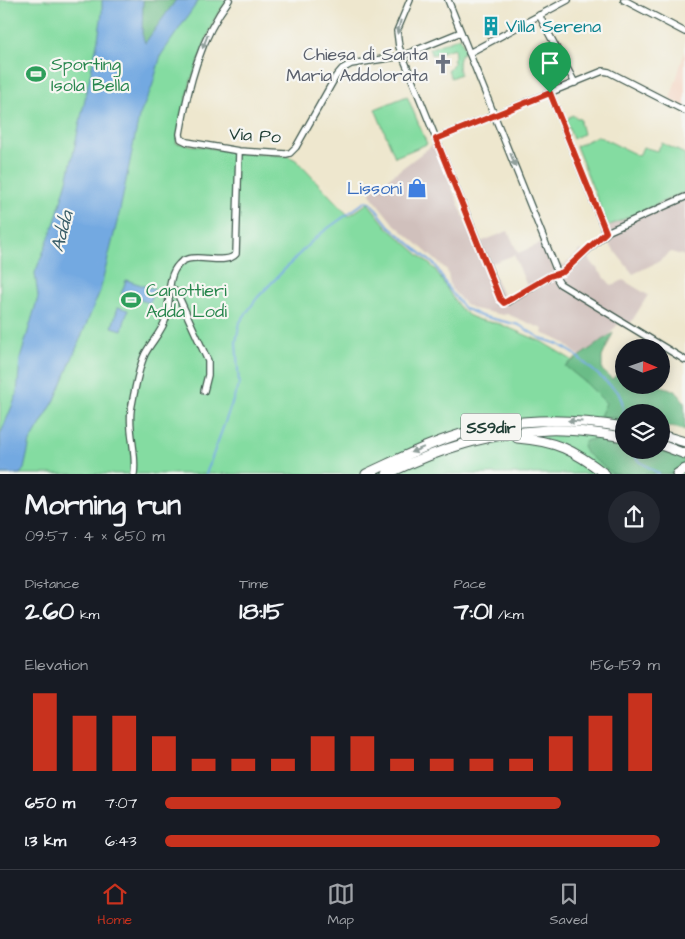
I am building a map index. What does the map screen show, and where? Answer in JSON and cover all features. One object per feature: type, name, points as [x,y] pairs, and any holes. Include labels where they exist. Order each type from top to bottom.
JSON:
[{"type":"highway","name":"SS9dir","points":[[366,474],[431,445],[473,430],[540,421],[574,421],[615,426]]},
{"type":"highway","name":"SS9dir","points":[[495,436],[549,430],[615,435]]},
{"type":"highway","points":[[387,474],[415,461],[471,441],[495,436],[537,439],[555,443],[573,451],[605,474]]},
{"type":"highway","points":[[670,438],[685,442]]},
{"type":"highway","points":[[670,448],[685,454]]},
{"type":"highway","points":[[677,474],[685,469]]},
{"type":"street","name":"Via Po","points":[[228,0],[205,40],[192,81],[180,131],[180,137],[184,142],[239,151],[290,153],[296,147],[336,76],[342,69],[351,64],[402,56]]},
{"type":"street","points":[[410,0],[397,31],[402,56],[500,299],[504,303],[566,269],[606,232],[685,196]]},
{"type":"street","points":[[448,0],[495,115],[558,283],[685,360]]},
{"type":"street","points":[[470,52],[568,0]]},
{"type":"street","points":[[624,0],[685,32]]},
{"type":"street","points":[[539,15],[575,83]]},
{"type":"street","points":[[402,56],[461,32]]},
{"type":"street","points":[[436,139],[604,71],[685,111]]},
{"type":"street","points":[[550,93],[606,232]]},
{"type":"street","points":[[134,474],[135,455],[131,430],[131,408],[144,356],[166,318],[173,271],[183,260],[190,258],[229,259],[235,257],[236,254],[239,151]]},
{"type":"street","points":[[170,287],[177,293],[208,361],[208,375],[204,391]]},
{"type":"shaded area","points":[[685,51],[685,107],[670,99]]},
{"type":"shaded area","points":[[434,144],[475,244],[508,231],[518,253],[542,243],[553,268],[561,264],[564,265],[581,250],[612,286],[623,280],[648,295],[627,329],[618,324],[587,362],[561,341],[542,333],[543,329],[507,314],[503,315],[474,309],[464,303],[451,288],[447,270],[392,222],[369,193]],"holes":[[[514,255],[527,286],[506,299],[504,298],[490,264]]]},
{"type":"shaded area","points":[[685,192],[685,256],[671,252],[658,262],[633,274],[601,234],[608,226]]},
{"type":"green space","points":[[0,0],[227,0],[214,20],[191,81],[176,143],[239,152],[288,156],[296,160],[349,216],[368,203],[387,227],[435,269],[452,297],[468,315],[479,320],[500,324],[542,342],[587,369],[617,404],[615,404],[615,459],[670,459],[670,446],[685,457],[685,474],[0,474]]},
{"type":"green space","points":[[143,0],[176,0],[145,44],[142,34]]},
{"type":"green space","points":[[460,37],[465,51],[460,55],[458,61],[460,74],[451,78],[448,70],[455,62],[453,61],[455,56],[454,48],[432,55],[429,49]]},
{"type":"green space","points":[[407,96],[427,144],[395,157],[375,109]]},
{"type":"green space","points":[[572,115],[581,120],[583,134],[573,139],[566,120]]},
{"type":"green space","points":[[598,136],[639,156],[643,147],[657,151],[662,143],[685,154],[685,192],[608,226],[576,146]]},
{"type":"green space","points":[[613,333],[602,357],[602,370],[612,379],[615,376],[615,394],[670,394],[670,389],[674,391],[684,403],[685,431],[670,427],[670,404],[615,404],[615,418],[600,416],[606,403],[565,366]]},
{"type":"green space","points":[[596,438],[615,441],[615,459],[670,459],[670,452],[683,459],[685,464],[672,474],[613,474],[586,453],[583,445],[586,441]]},
{"type":"water","name":"Adda","points":[[102,0],[143,0],[142,34],[145,43],[176,0],[199,0],[161,55],[152,87],[139,117],[120,210],[100,291],[55,400],[30,442],[24,469],[20,474],[0,474],[0,435],[17,394],[20,359],[38,297],[35,273],[55,222],[68,177],[98,39]]},
{"type":"water","points":[[126,280],[154,289],[150,303],[121,294]]},
{"type":"water","points":[[118,307],[128,310],[122,330],[112,327]]},
{"type":"waterway","points":[[206,474],[239,384],[236,342],[240,322],[257,298],[310,243],[366,201],[371,203],[389,226],[436,266],[448,288],[464,308],[481,316],[519,325],[540,338],[558,344],[573,353],[618,392],[622,404]]},
{"type":"waterway","points":[[637,459],[659,474]]},
{"type":"place","name":"Villa Serena","points":[[491,26]]},
{"type":"place","name":"Chiesa di Santa Maria Addolorata","points":[[443,64]]},
{"type":"place","name":"Sporting Isola Bella","points":[[36,74]]},
{"type":"place","name":"Lissoni","points":[[417,188]]},
{"type":"place","name":"Canottieri Adda Lodi","points":[[131,300]]},
{"type":"route","points":[[550,93],[606,232],[563,272],[550,276],[504,303],[500,299],[436,139],[550,93]]}]
